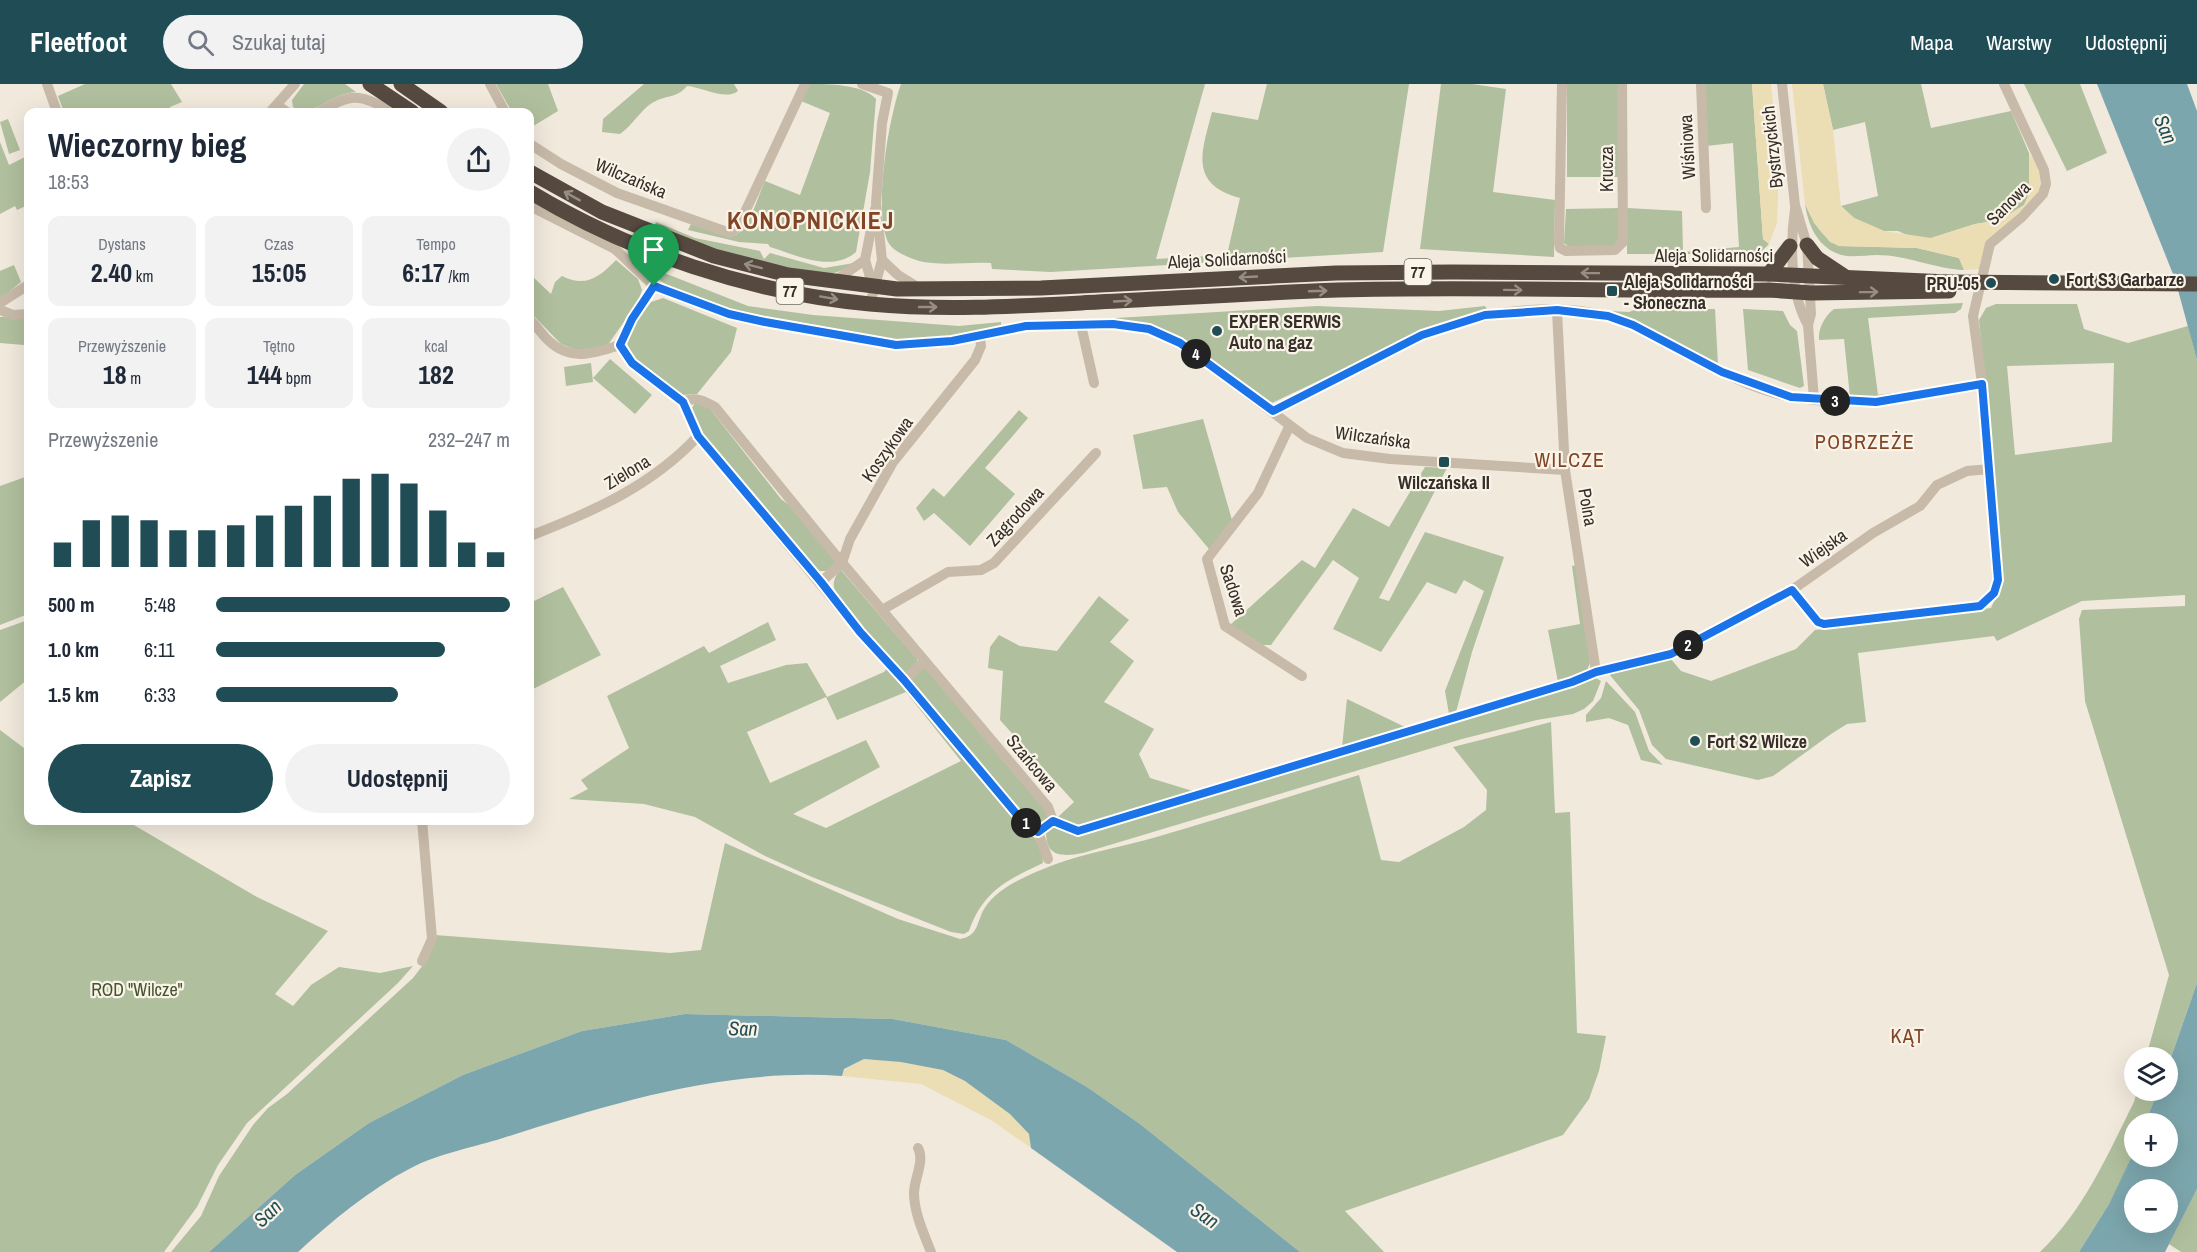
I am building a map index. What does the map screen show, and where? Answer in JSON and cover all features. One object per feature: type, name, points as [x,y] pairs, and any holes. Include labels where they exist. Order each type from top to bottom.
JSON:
[{"type":"highway","points":[[370,84],[406,108]]},
{"type":"highway","points":[[401,84],[435,108]]},
{"type":"highway","name":"Aleja Solidarności","points":[[534,174],[602,212],[672,242],[758,267],[833,282],[873,287],[1041,288],[1336,273],[1769,274],[1844,276],[1949,286]]},
{"type":"highway","name":"Aleja Solidarności","points":[[534,194],[616,236],[710,273],[806,294],[870,304],[918,308],[996,307],[1341,290],[1804,292],[1949,286]]},
{"type":"highway","points":[[1807,245],[1817,258],[1844,276]]},
{"type":"highway","points":[[1769,274],[1790,246]]},
{"type":"highway","name":"77","points":[[1949,286],[2197,284]]},
{"type":"highway","name":"77","points":[[1949,286],[2197,295]]},
{"type":"street","points":[[47,84],[56,108]]},
{"type":"street","points":[[274,108],[295,84]]},
{"type":"street","points":[[490,84],[503,108]]},
{"type":"street","name":"Wilczańska","points":[[534,146],[595,183],[725,233],[734,232],[805,84]]},
{"type":"street","points":[[862,84],[890,89],[882,123],[876,203],[865,260],[873,287]]},
{"type":"street","name":"Krucza","points":[[1562,84],[1558,243],[1560,248],[1566,250],[1615,250],[1623,242],[1622,84]]},
{"type":"street","name":"Wiśniowa","points":[[1701,84],[1706,208]]},
{"type":"street","name":"Bystrzyckich","points":[[1782,84],[1795,206]]},
{"type":"street","name":"Sanowa","points":[[1982,384],[1973,316],[1990,244],[2035,205],[2043,194],[2046,184],[2044,170],[2004,84]]},
{"type":"street","points":[[326,108],[341,99],[354,97],[369,100],[384,108]]},
{"type":"street","points":[[870,304],[882,260],[876,203]]},
{"type":"street","points":[[1795,206],[1807,245],[1802,275]]},
{"type":"street","points":[[1795,206],[1790,246],[1802,275],[1804,292],[1802,315],[1808,325],[1815,399]]},
{"type":"street","name":"WiIczańska","points":[[534,208],[615,249],[654,286],[729,314],[879,343],[921,345],[1026,326],[1130,326],[1165,335],[1273,411],[1289,427],[1326,447],[1362,456],[1565,470]]},
{"type":"street","points":[[833,282],[865,260]]},
{"type":"street","points":[[882,260],[898,275],[919,288]]},
{"type":"street","points":[[534,325],[548,341],[573,355],[587,355],[620,345],[632,319],[654,286]]},
{"type":"street","points":[[0,303],[24,288]]},
{"type":"street","points":[[0,310],[14,315],[24,314]]},
{"type":"street","points":[[1273,411],[1422,335],[1485,315],[1557,310],[1608,316],[1633,325],[1743,382],[1791,397],[1876,402],[1982,384],[1998,580],[1994,593],[1988,600],[1980,606],[1824,624],[1818,622],[1792,590]]},
{"type":"street","name":"Polna","points":[[1557,310],[1565,470],[1596,672]]},
{"type":"street","points":[[1081,325],[1094,382]]},
{"type":"street","name":"Koszykowa","points":[[821,582],[842,563],[849,539],[893,462],[975,360],[981,346],[980,336]]},
{"type":"street","points":[[620,345],[632,363],[683,402],[698,436],[860,632],[904,680],[1019,817],[1038,832],[1048,859]]},
{"type":"street","name":"Szańcowa","points":[[683,402],[690,399],[704,401],[715,407],[842,563],[1048,807],[1053,821],[1078,831],[1572,682],[1596,672],[1671,654]]},
{"type":"street","name":"Sadowa","points":[[1289,427],[1258,493],[1207,559],[1225,626],[1302,676]]},
{"type":"street","name":"Zielona","points":[[534,534],[601,507],[651,478],[672,463],[698,436]]},
{"type":"street","name":"Zagrodowa","points":[[882,610],[948,572],[981,570],[994,563],[1096,453]]},
{"type":"street","name":"Wiejska","points":[[1671,654],[1792,590],[1873,533],[1920,506],[1937,485],[1968,471],[1990,469]]},
{"type":"street","points":[[904,680],[925,662]]},
{"type":"street","points":[[1038,832],[1053,821]]},
{"type":"street","points":[[422,825],[432,939],[422,961]]},
{"type":"street","points":[[918,1148],[921,1154],[914,1194],[920,1224],[931,1252]]},
{"type":"green space","points":[[85,84],[171,84],[182,102],[171,108],[62,108],[58,96]]},
{"type":"green space","points":[[304,84],[345,84],[356,92],[339,96],[314,108],[294,108],[292,100]]},
{"type":"green space","points":[[496,84],[548,84],[558,111],[534,126],[534,108],[510,108]]},
{"type":"green space","points":[[644,84],[734,84],[738,91],[727,95],[687,86],[680,93],[650,104],[620,134],[602,132],[603,119]]},
{"type":"green space","points":[[809,84],[854,88],[876,99],[870,172],[856,252],[846,258],[825,262],[802,258],[770,247],[768,244],[739,242],[688,230],[691,224],[734,236],[749,220],[765,181],[800,195],[830,113],[801,101]]},
{"type":"green space","points":[[901,84],[1205,84],[1156,259],[1227,255],[1240,198],[1223,192],[1212,184],[1206,175],[1203,153],[1212,112],[1258,120],[1267,84],[1409,84],[1383,252],[1051,272],[992,269],[991,263],[937,263],[916,260],[898,252],[888,242],[882,208],[884,163]]},
{"type":"green space","points":[[1441,84],[1472,84],[1506,89],[1493,192],[1555,200],[1554,257],[1420,249]]},
{"type":"green space","points":[[1567,84],[1620,84],[1620,177],[1567,177]]},
{"type":"green space","points":[[1705,84],[1752,84],[1763,239],[1769,244],[1759,254],[1627,254],[1627,208],[1682,211],[1683,252],[1739,247],[1733,143],[1706,146]]},
{"type":"green space","points":[[1823,84],[1921,84],[1931,128],[2011,111],[2029,153],[2029,194],[2024,205],[2000,220],[1975,224],[1931,238],[1914,238],[1898,231],[1884,231],[1854,218],[1841,206],[1878,196],[1865,122],[1833,130]]},
{"type":"green space","points":[[2024,84],[2080,84],[2107,153],[2067,171]]},
{"type":"green space","points":[[8,119],[20,150],[9,154],[0,122]]},
{"type":"green space","points":[[0,142],[9,165],[24,158],[24,207],[17,210],[15,206],[0,214]]},
{"type":"green space","points":[[1805,204],[1823,234],[1839,246],[1917,248],[1959,258],[1964,270],[1888,256],[1851,256],[1836,253],[1823,244],[1814,233]]},
{"type":"green space","points":[[1621,208],[1619,239],[1613,247],[1569,247],[1564,243],[1566,209]]},
{"type":"green space","points":[[656,222],[695,238],[760,251],[764,259],[770,253],[824,268],[854,263],[833,273],[793,271],[717,250],[672,233],[655,225]]},
{"type":"green space","points":[[616,260],[638,279],[642,290],[638,302],[607,346],[582,352],[561,344],[534,316],[534,278],[551,294],[555,282],[562,276],[585,281],[604,271]]},
{"type":"green space","points":[[639,263],[748,306],[813,315],[959,326],[1001,322],[1001,325],[923,340],[870,336],[728,309],[679,291],[657,279]]},
{"type":"green space","points":[[14,265],[21,282],[0,299],[0,271]]},
{"type":"green space","points":[[663,298],[737,328],[731,352],[697,394],[682,395],[653,377],[633,357],[626,341],[630,330],[651,302]]},
{"type":"green space","points":[[1963,303],[1961,309],[1955,313],[1868,318],[1878,395],[1850,397],[1844,339],[1819,340],[1823,323],[1834,309]]},
{"type":"green space","points":[[1996,304],[2077,304],[2084,329],[2128,343],[2188,326],[2197,360],[2197,983],[2175,1047],[2149,1047],[2169,975],[2085,701],[2079,619],[2082,610],[2185,606],[2185,595],[2082,601],[1997,641],[1994,636],[1858,653],[1866,722],[1847,724],[1773,776],[1758,780],[1666,759],[1652,745],[1639,710],[1609,674],[1670,658],[1681,671],[1711,681],[1796,649],[1815,630],[1991,608],[2000,588],[1992,457],[1979,320],[1986,308]],"holes":[[[2114,363],[2112,442],[2015,455],[2007,366]]]},
{"type":"green space","points":[[1317,306],[1439,311],[1485,306],[1488,311],[1423,331],[1272,403],[1266,402],[1183,338],[1170,332],[1134,323],[1082,320]]},
{"type":"green space","points":[[1637,309],[1715,309],[1718,365],[1637,321],[1610,311],[1629,312]]},
{"type":"green space","points":[[1743,309],[1783,311],[1790,325],[1797,331],[1804,386],[1800,388],[1748,370]]},
{"type":"green space","points":[[24,316],[24,345],[0,343],[0,317]]},
{"type":"green space","points":[[610,359],[652,395],[635,414],[593,378]]},
{"type":"green space","points":[[591,363],[593,382],[566,386],[564,367]]},
{"type":"green space","points":[[695,403],[707,405],[781,499],[793,508],[836,563],[828,571],[817,571],[707,441],[690,411]]},
{"type":"green space","points":[[1019,410],[1028,418],[985,468],[1015,494],[970,546],[934,513],[924,521],[916,508],[933,488],[944,497]]},
{"type":"green space","points":[[1203,419],[1232,520],[1209,549],[1178,512],[1167,487],[1143,489],[1133,435]]},
{"type":"green space","points":[[1425,467],[1447,468],[1379,598],[1389,601],[1425,532],[1504,557],[1472,652],[1456,712],[1449,714],[1445,691],[1484,591],[1464,580],[1456,594],[1427,582],[1381,652],[1333,629],[1359,578],[1333,560],[1271,645],[1259,645],[1229,626],[1302,560],[1315,568],[1353,508],[1389,527]]},
{"type":"green space","points":[[24,477],[24,616],[0,625],[0,486]]},
{"type":"green space","points":[[1577,565],[1590,663],[1586,673],[1558,682],[1548,630],[1580,624],[1572,566]]},
{"type":"green space","points":[[841,570],[917,659],[917,664],[908,674],[903,673],[840,602],[834,581]]},
{"type":"green space","points":[[563,587],[601,655],[534,688],[534,601]]},
{"type":"green space","points":[[1099,596],[1129,620],[1110,642],[1134,661],[1104,702],[1154,729],[1139,754],[1150,778],[1196,792],[1081,827],[1058,817],[1074,802],[1000,720],[1003,671],[988,668],[990,647],[999,635],[1020,646],[1057,651]]},
{"type":"green space","points":[[24,621],[24,682],[0,702],[0,630]]},
{"type":"green space","points":[[768,622],[776,640],[720,666],[728,683],[786,665],[807,663],[827,697],[884,672],[887,668],[1042,847],[1043,863],[1007,881],[989,896],[981,906],[969,931],[964,934],[951,932],[812,877],[765,856],[695,817],[644,804],[569,799],[588,789],[581,780],[629,748],[607,696],[704,646],[709,653]],"holes":[[[906,692],[961,761],[826,828],[793,814],[880,767],[866,740],[770,783],[747,732],[826,697],[837,720]]]},
{"type":"green space","points":[[924,666],[1038,798],[1049,818],[1045,822],[1029,823],[910,681]]},
{"type":"green space","points":[[1594,677],[1601,681],[1593,701],[1584,709],[1573,714],[1537,720],[1462,739],[1083,853],[1062,855],[1056,853],[1047,840],[1046,831],[1049,827],[1055,826],[1069,832]]},
{"type":"green space","points":[[1606,681],[1635,712],[1649,751],[1663,765],[1641,760],[1628,725],[1609,718],[1586,722],[1586,715],[1601,698]]},
{"type":"green space","points":[[1347,699],[1405,727],[1342,747]]},
{"type":"green space","points":[[1551,722],[1555,813],[1570,812],[1577,1033],[1606,1036],[1599,1071],[1589,1099],[1563,1135],[1345,1211],[1384,1252],[1300,1252],[1140,1124],[1087,1087],[1006,1040],[893,1019],[685,1014],[582,1031],[463,1075],[369,1123],[295,1175],[209,1252],[171,1252],[201,1216],[219,1176],[253,1125],[268,1108],[287,1094],[413,978],[426,961],[435,935],[670,953],[701,950],[725,843],[898,919],[960,939],[971,935],[992,899],[1018,880],[1037,871],[1359,775],[1381,860],[1399,862],[1464,827],[1486,810],[1487,790],[1453,747]]},
{"type":"green space","name":"ROD \"Wilcze\"","points":[[0,730],[24,748],[24,825],[134,825],[257,897],[328,931],[275,994],[293,1006],[311,985],[339,967],[380,973],[413,966],[398,983],[247,1123],[218,1165],[197,1207],[164,1252],[0,1252]]},
{"type":"green space","points":[[2154,1101],[2149,1113],[2128,1113],[2134,1102]]},
{"type":"green space","points":[[2124,1122],[2124,1167],[2128,1167],[2109,1204],[2079,1252],[2040,1252],[2056,1236],[2082,1200]]},
{"type":"green space","points":[[2197,1189],[2197,1252],[2181,1252],[2169,1244],[2175,1233],[2178,1233],[2178,1226]]},
{"type":"sand","points":[[1752,84],[1771,84],[1779,167],[1777,223],[1769,244],[1763,239]]},
{"type":"sand","points":[[1792,84],[1823,84],[1833,130],[1841,206],[1854,218],[1884,231],[1931,238],[1975,224],[2000,220],[2024,205],[2029,194],[2029,153],[2041,171],[2039,195],[1993,238],[1981,259],[1980,269],[1964,270],[1959,258],[1917,248],[1839,246],[1830,242],[1814,223],[1805,204]]},
{"type":"sand","points":[[864,1059],[914,1063],[952,1074],[977,1088],[1015,1117],[1029,1134],[1031,1148],[991,1120],[921,1084],[842,1076],[844,1070]]},
{"type":"water","name":"San","points":[[2097,84],[2187,84],[2197,111],[2197,360],[2175,279]]},
{"type":"water","points":[[2197,983],[2197,1189],[2178,1226],[2178,1179],[2124,1179],[2124,1233],[2175,1233],[2165,1252],[2079,1252],[2109,1204],[2127,1167],[2178,1167],[2178,1113],[2149,1113],[2154,1101],[2178,1101],[2178,1047],[2175,1047]]},
{"type":"water","name":"San","points":[[685,1014],[893,1019],[1006,1040],[1087,1087],[1140,1124],[1300,1252],[1177,1252],[1031,1148],[1029,1134],[1010,1114],[965,1081],[943,1070],[901,1062],[864,1059],[844,1069],[842,1076],[755,1077],[670,1091],[586,1112],[421,1163],[396,1176],[352,1206],[298,1252],[209,1252],[295,1175],[369,1123],[463,1075],[582,1031]]},
{"type":"place","name":"Fort S3 Garbarze","points":[[2054,279]]},
{"type":"place","name":"PRU-05","points":[[1991,283]]},
{"type":"place","name":"Aleja Solidarności - Słoneczna","points":[[1612,291]]},
{"type":"place","name":"EXPER SERWIS Auto na gaz","points":[[1217,331]]},
{"type":"place","name":"Wilczańska II","points":[[1444,462]]},
{"type":"place","name":"Fort S2 Wilcze","points":[[1695,741]]},
{"type":"district","name":"KONOPNICKIEJ","points":[[811,220]]},
{"type":"district","name":"POBRZEŻE","points":[[1865,441]]},
{"type":"district","name":"WILCZE","points":[[1570,459]]},
{"type":"district","name":"KĄT","points":[[1908,1035]]},
{"type":"route","points":[[654,286],[729,314],[896,345],[952,341],[1026,326],[1113,324],[1149,329],[1180,343],[1273,411],[1422,335],[1485,315],[1557,310],[1608,316],[1633,325],[1743,382],[1791,397],[1837,402],[1876,402],[1982,384],[1998,580],[1994,593],[1980,606],[1824,624],[1818,622],[1792,590],[1671,654],[1596,672],[1572,682],[1078,831],[1053,821],[1038,832],[1030,828],[1019,817],[904,680],[860,632],[698,436],[683,402],[632,363],[620,345],[632,319],[654,286]]}]
